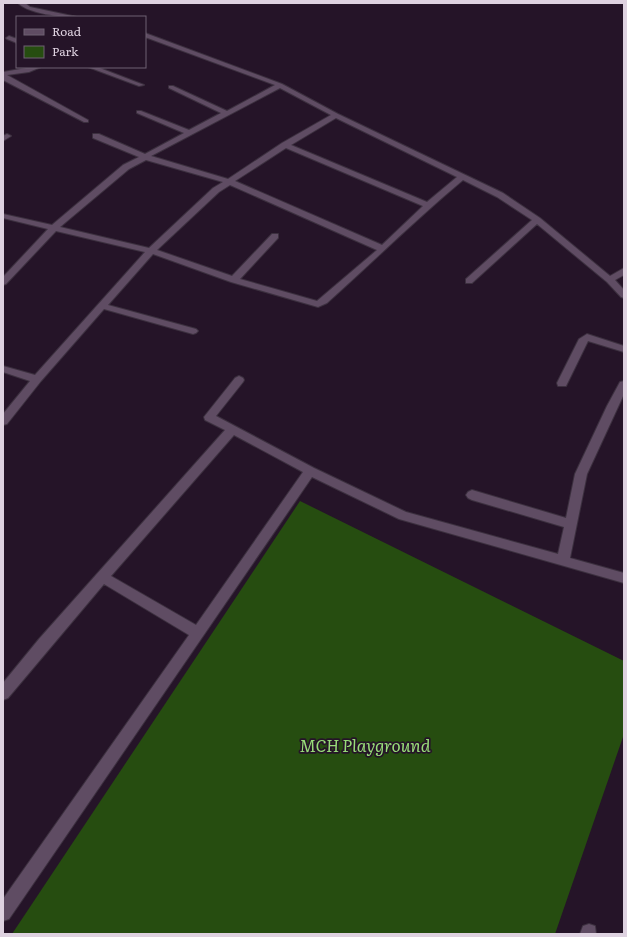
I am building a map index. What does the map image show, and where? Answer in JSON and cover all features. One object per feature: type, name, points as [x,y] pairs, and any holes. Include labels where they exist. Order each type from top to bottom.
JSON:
[{"type":"street","points":[[21,3],[28,8],[69,16]]},
{"type":"street","points":[[146,34],[280,85],[336,115],[500,196],[537,220],[610,280],[624,295]]},
{"type":"street","points":[[9,38],[16,41]]},
{"type":"street","points":[[5,74],[33,68]]},
{"type":"street","points":[[94,68],[141,86]]},
{"type":"street","points":[[3,69],[5,78],[86,122]]},
{"type":"street","points":[[4,279],[54,228],[126,167],[280,85]]},
{"type":"street","points":[[171,87],[226,113]]},
{"type":"street","points":[[139,112],[189,133]]},
{"type":"street","points":[[3,421],[37,379],[151,251],[216,190],[285,145],[336,115]]},
{"type":"street","points":[[96,136],[145,157],[230,182],[383,249]]},
{"type":"street","points":[[285,145],[428,205]]},
{"type":"street","points":[[3,216],[151,251],[234,280],[318,304],[324,301],[383,249],[428,205],[462,177]]},
{"type":"street","points":[[469,281],[537,220]]},
{"type":"street","points":[[234,280],[275,236]]},
{"type":"street","points":[[610,280],[624,271]]},
{"type":"street","points":[[103,306],[193,331]]},
{"type":"street","points":[[562,383],[584,339],[587,337],[624,349]]},
{"type":"street","points":[[3,369],[37,379]]},
{"type":"street","points":[[239,380],[209,417],[310,471],[403,516],[624,578]]},
{"type":"street","points":[[563,561],[581,474],[612,406],[624,385]]},
{"type":"street","points":[[3,693],[232,430]]},
{"type":"street","points":[[3,913],[196,632],[310,471]]},
{"type":"street","points":[[472,494],[571,524]]},
{"type":"street","points":[[103,577],[196,632]]},
{"type":"green space","name":"MCH Playground","points":[[300,501],[624,661],[624,734],[555,934],[12,934]]}]
